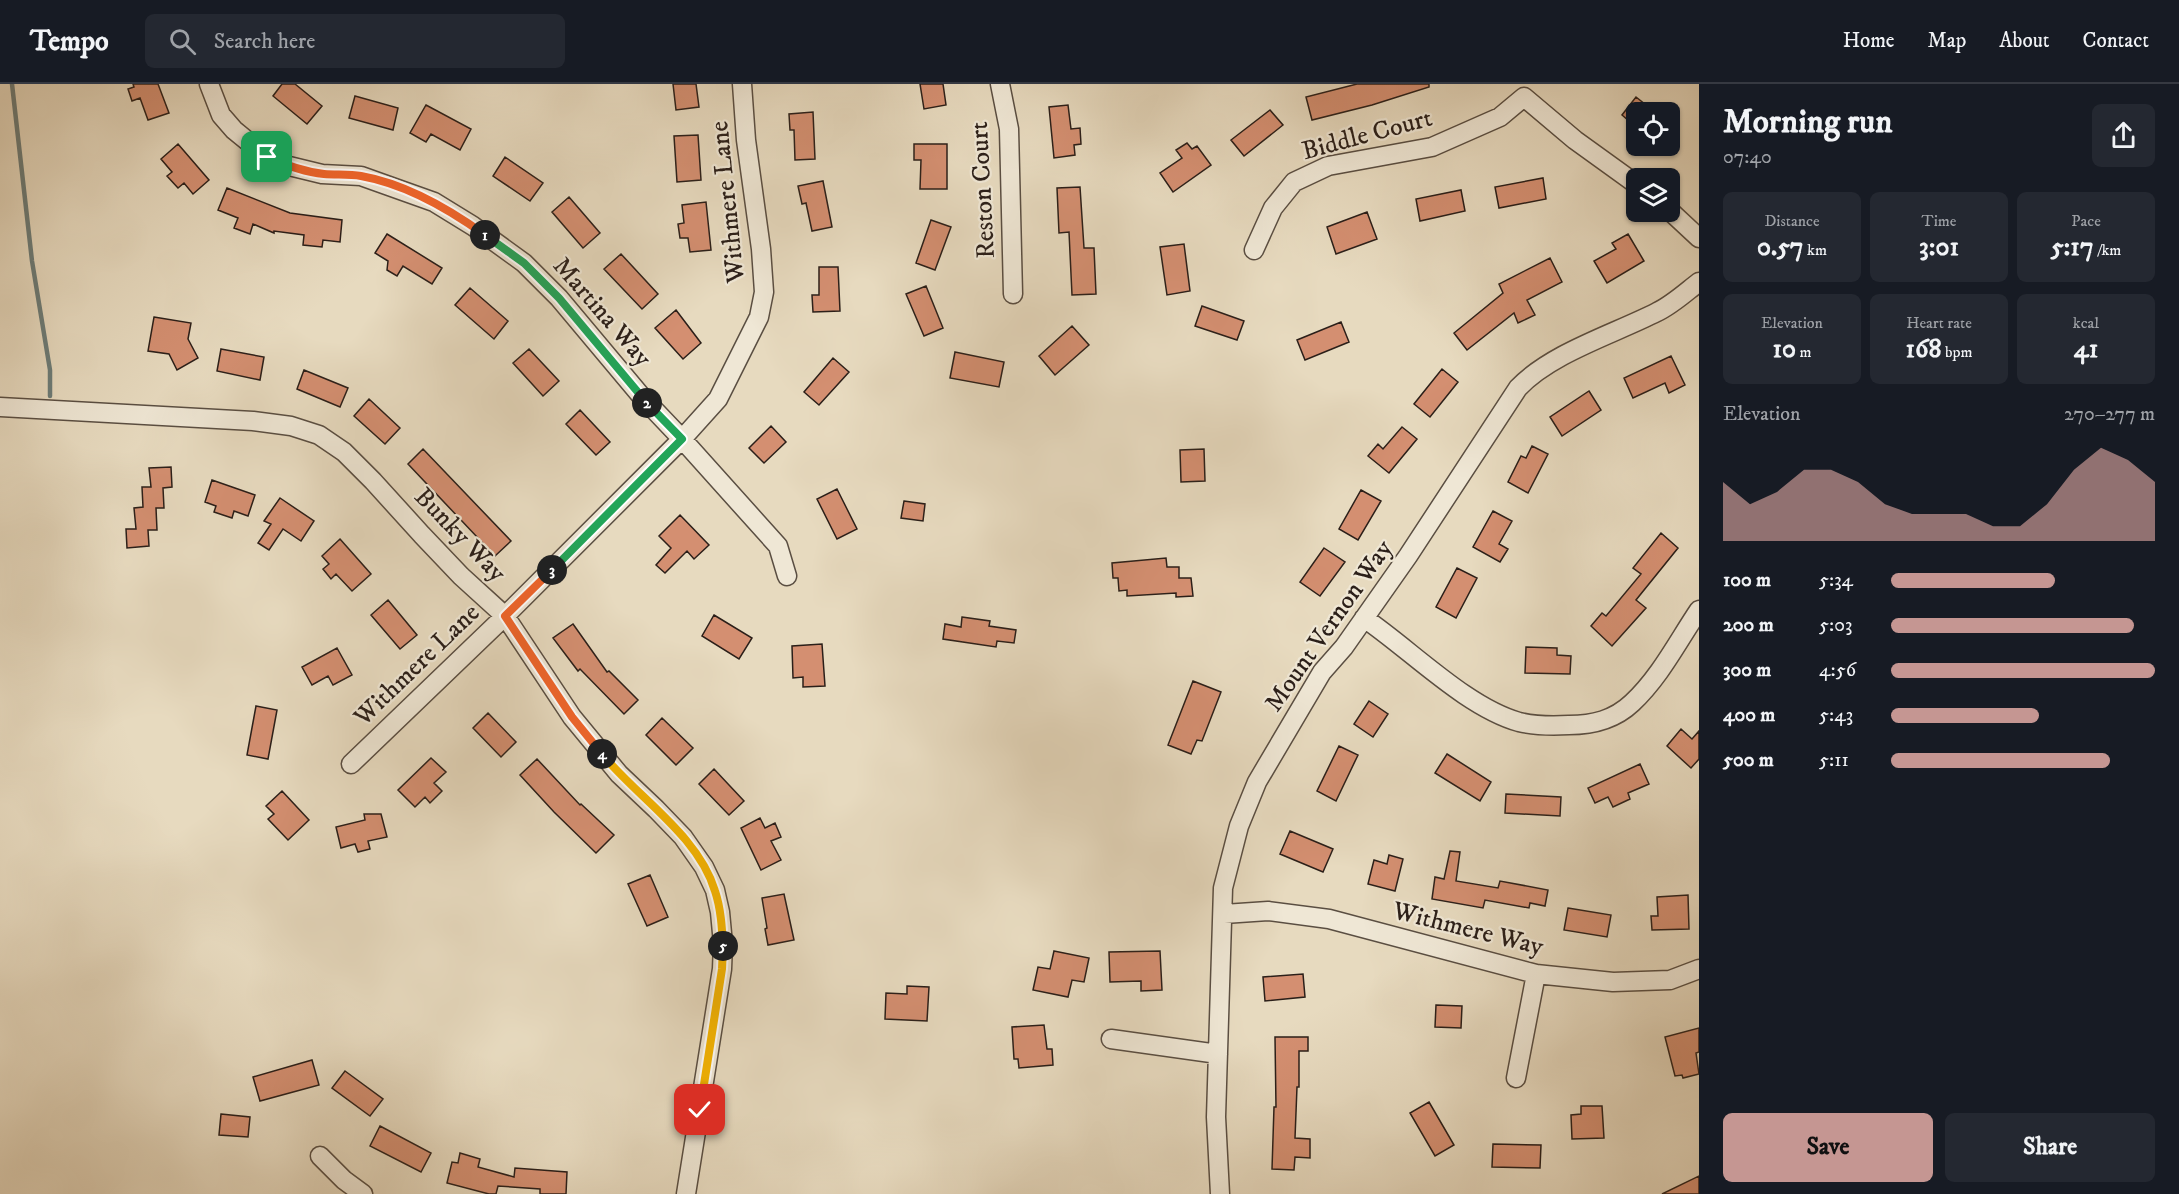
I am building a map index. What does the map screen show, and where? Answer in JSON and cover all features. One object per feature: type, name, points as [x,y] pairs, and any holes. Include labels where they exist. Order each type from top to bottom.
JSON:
[{"type":"street","name":"Martina Way","points":[[209,84],[221,115],[234,130],[267,157],[285,165],[322,174],[361,176],[434,202],[473,226],[524,263],[559,298],[642,397],[778,546],[787,576]]},
{"type":"street","name":"Withmere Lane","points":[[351,764],[505,616],[682,439],[718,399],[759,318],[764,292],[761,249],[746,140],[742,84]]},
{"type":"street","name":"Reston Court","points":[[1000,84],[1009,129],[1013,294]]},
{"type":"street","name":"Biddle Court","points":[[1254,250],[1273,208],[1293,182],[1328,166],[1432,147],[1500,117],[1524,97],[1575,140],[1626,177]]},
{"type":"street","points":[[1680,220],[1699,238]]},
{"type":"street","name":"Mount Vernon Way","points":[[1221,1194],[1216,1117],[1223,888],[1239,826],[1257,782],[1322,672],[1344,647],[1408,556],[1518,388],[1530,376],[1556,360],[1660,310],[1699,282]]},
{"type":"street","name":"Bunky Way","points":[[0,407],[253,422],[291,426],[319,435],[344,452],[374,481],[422,535],[505,616],[572,717],[619,774],[684,837],[704,867],[715,890],[722,933],[722,969],[686,1194]]},
{"type":"street","points":[[1364,618],[1474,702],[1519,722],[1541,726],[1587,725],[1609,719],[1631,704],[1651,683],[1699,610]]},
{"type":"street","name":"Withmere Way","points":[[1224,914],[1268,911],[1329,919],[1536,974],[1614,982],[1670,980],[1699,969]]},
{"type":"street","points":[[1516,1078],[1536,974]]},
{"type":"street","points":[[1111,1039],[1218,1054]]},
{"type":"street","points":[[320,1156],[344,1180],[363,1194]]},
{"type":"building","points":[[133,84],[158,84],[169,113],[148,120],[140,98],[132,101],[128,89],[134,87]]},
{"type":"building","points":[[282,84],[295,84],[322,106],[307,124],[273,96]]},
{"type":"building","points":[[673,84],[696,84],[699,107],[676,110]]},
{"type":"building","points":[[920,84],[943,84],[946,105],[924,109]]},
{"type":"building","points":[[1357,84],[1429,84],[1429,87],[1372,105],[1312,120],[1306,97]]},
{"type":"building","points":[[355,96],[398,108],[393,130],[349,118]]},
{"type":"building","points":[[1636,97],[1642,102],[1632,102]]},
{"type":"building","points":[[426,105],[471,129],[460,150],[431,134],[426,142],[410,133]]},
{"type":"building","points":[[1068,105],[1071,129],[1080,128],[1081,144],[1074,145],[1075,155],[1054,158],[1049,107]]},
{"type":"building","points":[[1270,110],[1283,125],[1244,156],[1231,140]]},
{"type":"building","points":[[813,112],[815,159],[795,160],[794,130],[790,130],[789,114]]},
{"type":"building","points":[[698,135],[701,180],[677,182],[674,136]]},
{"type":"building","points":[[1187,143],[1192,149],[1197,146],[1211,165],[1173,192],[1160,173],[1182,158],[1176,150]]},
{"type":"building","points":[[178,144],[209,180],[193,194],[184,183],[178,188],[167,176],[172,172],[161,159]]},
{"type":"building","points":[[914,144],[947,144],[947,189],[920,189],[921,160],[914,160]]},
{"type":"building","points":[[505,157],[543,183],[530,201],[493,176]]},
{"type":"building","points":[[1543,178],[1546,199],[1499,208],[1495,187]]},
{"type":"building","points":[[823,181],[832,227],[812,231],[806,203],[802,204],[798,186]]},
{"type":"building","points":[[1080,187],[1084,248],[1094,248],[1096,294],[1072,295],[1069,232],[1059,233],[1057,188]]},
{"type":"building","points":[[227,188],[290,213],[342,220],[340,242],[323,240],[322,247],[303,245],[304,235],[274,231],[274,233],[253,224],[250,234],[234,228],[238,218],[218,210]]},
{"type":"building","points":[[1461,190],[1465,211],[1420,221],[1416,199]]},
{"type":"building","points":[[569,197],[600,233],[583,248],[552,212]]},
{"type":"building","points":[[706,202],[711,250],[690,252],[688,238],[680,238],[678,224],[684,223],[682,205]]},
{"type":"building","points":[[1367,212],[1377,239],[1336,254],[1327,227]]},
{"type":"building","points":[[931,220],[951,227],[935,270],[916,263]]},
{"type":"building","points":[[387,234],[442,268],[432,284],[403,266],[397,276],[387,270],[388,261],[375,253]]},
{"type":"building","points":[[1628,234],[1644,261],[1607,283],[1594,261],[1616,249],[1612,243]]},
{"type":"building","points":[[1184,244],[1190,291],[1167,295],[1160,247]]},
{"type":"building","points":[[621,254],[658,294],[642,309],[604,269]]},
{"type":"building","points":[[1550,258],[1562,282],[1527,300],[1535,315],[1518,323],[1514,313],[1467,350],[1454,333],[1503,293],[1499,284]]},
{"type":"building","points":[[819,267],[838,267],[840,311],[813,312],[812,295],[819,295]]},
{"type":"building","points":[[926,286],[943,328],[924,336],[906,294]]},
{"type":"building","points":[[470,288],[508,321],[494,339],[455,305]]},
{"type":"building","points":[[1202,306],[1244,321],[1237,340],[1195,326]]},
{"type":"building","points":[[676,310],[701,343],[683,359],[655,328]]},
{"type":"building","points":[[154,317],[191,323],[188,339],[198,358],[177,370],[169,354],[148,351]]},
{"type":"building","points":[[1341,322],[1349,342],[1305,360],[1297,340]]},
{"type":"building","points":[[1072,326],[1089,345],[1055,375],[1039,356]]},
{"type":"building","points":[[221,349],[264,357],[260,380],[217,371]]},
{"type":"building","points":[[529,349],[559,381],[543,396],[513,363]]},
{"type":"building","points":[[955,352],[1004,362],[999,387],[950,378]]},
{"type":"building","points":[[1671,356],[1685,385],[1669,393],[1665,383],[1633,398],[1624,378]]},
{"type":"building","points":[[833,358],[849,372],[819,405],[804,392]]},
{"type":"building","points":[[1442,369],[1458,382],[1430,417],[1414,404]]},
{"type":"building","points":[[304,370],[348,388],[340,407],[297,389]]},
{"type":"building","points":[[1589,391],[1601,410],[1562,436],[1550,417]]},
{"type":"building","points":[[369,399],[400,428],[385,444],[354,416]]},
{"type":"building","points":[[580,410],[610,442],[596,455],[566,424]]},
{"type":"building","points":[[771,426],[786,442],[764,463],[749,448]]},
{"type":"building","points":[[1402,427],[1417,439],[1389,473],[1368,456],[1378,444],[1383,449]]},
{"type":"building","points":[[1532,446],[1548,454],[1528,493],[1508,482],[1521,456],[1526,458]]},
{"type":"building","points":[[423,449],[511,541],[495,556],[408,464]]},
{"type":"building","points":[[1204,449],[1205,481],[1181,482],[1180,450]]},
{"type":"building","points":[[171,467],[172,487],[163,488],[164,508],[156,508],[157,530],[148,530],[149,546],[127,548],[126,529],[136,529],[134,508],[143,507],[142,487],[151,487],[149,468]]},
{"type":"building","points":[[212,480],[255,495],[248,516],[234,511],[232,518],[214,512],[216,506],[205,502]]},
{"type":"building","points":[[837,489],[857,529],[837,539],[817,499]]},
{"type":"building","points":[[1361,490],[1381,501],[1358,540],[1339,529]]},
{"type":"building","points":[[280,498],[314,521],[301,541],[283,529],[269,550],[258,543],[271,524],[264,521]]},
{"type":"building","points":[[904,501],[925,504],[923,521],[901,518]]},
{"type":"building","points":[[1493,511],[1512,521],[1499,544],[1508,549],[1500,562],[1473,547]]},
{"type":"building","points":[[680,515],[709,545],[694,559],[687,551],[665,573],[656,565],[671,548],[659,536]]},
{"type":"building","points":[[1661,533],[1678,548],[1636,600],[1646,608],[1612,646],[1591,626],[1602,613],[1606,616],[1641,574],[1633,568]]},
{"type":"building","points":[[340,539],[371,574],[352,591],[336,574],[331,579],[323,569],[329,564],[322,556]]},
{"type":"building","points":[[1324,548],[1345,562],[1320,596],[1300,582]]},
{"type":"building","points":[[1166,558],[1167,567],[1179,567],[1179,578],[1191,578],[1193,596],[1176,597],[1176,593],[1127,596],[1127,590],[1119,591],[1118,578],[1113,578],[1112,563]]},
{"type":"building","points":[[1457,568],[1477,578],[1456,618],[1436,607]]},
{"type":"building","points":[[388,600],[417,635],[400,649],[371,615]]},
{"type":"building","points":[[714,615],[752,638],[739,659],[702,636]]},
{"type":"building","points":[[962,617],[990,621],[989,626],[1016,630],[1014,643],[997,641],[996,647],[943,639],[945,624],[961,627]]},
{"type":"building","points":[[573,624],[607,672],[609,671],[638,700],[624,714],[580,669],[578,671],[553,638]]},
{"type":"building","points":[[822,644],[825,686],[803,687],[803,677],[793,678],[792,646]]},
{"type":"building","points":[[1526,647],[1557,648],[1557,655],[1571,656],[1570,674],[1525,673]]},
{"type":"building","points":[[337,648],[352,675],[333,685],[328,676],[312,685],[302,667]]},
{"type":"building","points":[[1193,681],[1221,692],[1202,741],[1197,740],[1191,754],[1168,745]]},
{"type":"building","points":[[1369,701],[1388,714],[1373,737],[1354,724]]},
{"type":"building","points":[[256,706],[277,710],[268,759],[247,755]]},
{"type":"building","points":[[488,713],[516,742],[501,757],[473,728]]},
{"type":"building","points":[[662,718],[693,748],[676,765],[646,735]]},
{"type":"building","points":[[1681,729],[1692,739],[1699,731],[1699,759],[1691,768],[1667,746]]},
{"type":"building","points":[[1339,746],[1358,755],[1336,801],[1317,791]]},
{"type":"building","points":[[1447,754],[1491,782],[1480,801],[1435,773]]},
{"type":"building","points":[[431,758],[446,772],[434,783],[442,791],[430,803],[425,797],[415,807],[398,790]]},
{"type":"building","points":[[537,759],[580,805],[614,835],[596,853],[520,775]]},
{"type":"building","points":[[1640,764],[1649,784],[1628,793],[1630,799],[1613,807],[1608,797],[1595,803],[1588,788]]},
{"type":"building","points":[[714,769],[744,801],[729,815],[699,784]]},
{"type":"building","points":[[282,791],[309,820],[288,840],[268,819],[274,814],[266,806]]},
{"type":"building","points":[[1506,794],[1561,797],[1560,816],[1505,813]]},
{"type":"building","points":[[364,814],[381,814],[387,837],[368,841],[370,849],[358,852],[355,844],[341,848],[336,827],[365,820]]},
{"type":"building","points":[[760,818],[765,828],[775,823],[781,837],[771,841],[781,860],[761,870],[741,828]]},
{"type":"building","points":[[1290,831],[1333,849],[1323,872],[1280,854]]},
{"type":"building","points":[[1450,851],[1460,852],[1456,881],[1498,888],[1500,881],[1548,890],[1545,906],[1530,903],[1529,908],[1485,900],[1483,908],[1432,899],[1435,877],[1444,879]]},
{"type":"building","points":[[1389,855],[1403,859],[1395,891],[1368,884],[1374,860],[1387,864]]},
{"type":"building","points":[[650,875],[668,917],[647,926],[628,884]]},
{"type":"building","points":[[784,894],[794,940],[768,945],[762,898]]},
{"type":"building","points":[[1688,895],[1689,929],[1652,930],[1651,916],[1658,916],[1657,897]]},
{"type":"building","points":[[1568,908],[1611,915],[1607,937],[1564,930]]},
{"type":"building","points":[[1054,951],[1089,958],[1084,982],[1072,980],[1068,997],[1033,990],[1038,967],[1050,969]]},
{"type":"building","points":[[1160,951],[1162,990],[1141,991],[1141,981],[1110,982],[1109,952]]},
{"type":"building","points":[[1303,974],[1305,997],[1265,1001],[1263,977]]},
{"type":"building","points":[[907,986],[929,987],[927,1021],[885,1019],[886,993],[907,994]]},
{"type":"building","points":[[1436,1005],[1462,1006],[1461,1028],[1435,1027]]},
{"type":"building","points":[[1044,1025],[1047,1049],[1052,1049],[1053,1065],[1019,1068],[1018,1059],[1014,1059],[1012,1027]]},
{"type":"building","points":[[1699,1028],[1699,1052],[1696,1053],[1699,1074],[1683,1078],[1682,1075],[1675,1076],[1665,1037]]},
{"type":"building","points":[[1275,1037],[1308,1037],[1308,1051],[1299,1051],[1295,1138],[1310,1139],[1310,1158],[1295,1157],[1294,1170],[1272,1169],[1274,1107],[1276,1107]]},
{"type":"building","points":[[312,1060],[319,1085],[260,1101],[253,1077]]},
{"type":"building","points":[[345,1071],[383,1099],[370,1116],[332,1088]]},
{"type":"building","points":[[1429,1102],[1454,1145],[1435,1156],[1410,1113]]},
{"type":"building","points":[[1581,1106],[1602,1106],[1604,1138],[1572,1139],[1571,1115],[1581,1114]]},
{"type":"building","points":[[221,1114],[250,1117],[248,1137],[219,1135]]},
{"type":"building","points":[[380,1126],[431,1153],[421,1172],[370,1146]]},
{"type":"building","points":[[1493,1144],[1541,1145],[1540,1168],[1492,1167]]},
{"type":"building","points":[[460,1153],[480,1159],[478,1167],[514,1177],[515,1168],[567,1172],[566,1194],[540,1194],[540,1189],[498,1186],[496,1194],[489,1194],[447,1183],[452,1162],[458,1163]]},
{"type":"building","points":[[1699,1176],[1699,1194],[1662,1194]]},
{"type":"waterway","points":[[12,84],[32,261],[50,370],[50,396]]},
{"type":"route","points":[[267,157],[285,165],[322,174],[361,176],[396,187],[434,202],[473,226],[524,263],[559,298],[642,397],[682,439],[505,616],[572,717],[619,774],[684,837],[704,867],[715,890],[723,944],[722,969],[700,1110]]}]
